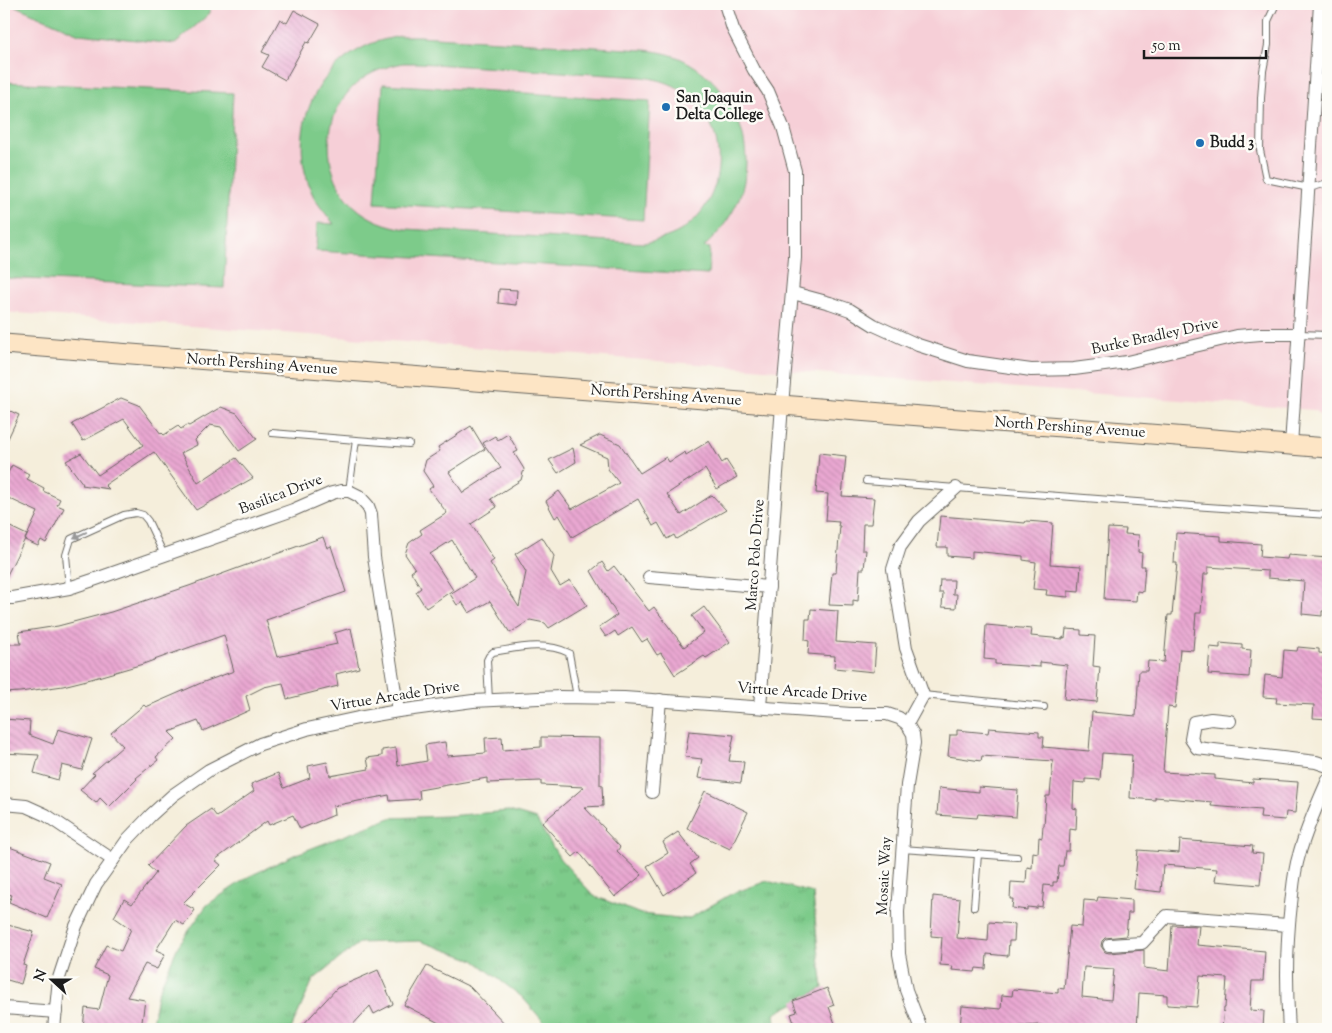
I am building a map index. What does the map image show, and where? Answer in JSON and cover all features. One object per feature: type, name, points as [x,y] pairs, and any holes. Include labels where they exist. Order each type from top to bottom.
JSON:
[{"type":"main road","name":"North Pershing Avenue","points":[[4,344],[1328,448]]},
{"type":"street","points":[[725,4],[733,29],[754,70],[768,91],[783,126],[795,171],[795,258],[782,405]]},
{"type":"street","points":[[1291,445],[1320,4]]},
{"type":"street","name":"Burke Bradley Drive","points":[[793,293],[850,310],[874,325],[918,345],[968,361],[1031,370],[1074,369],[1127,362],[1237,336],[1299,334]]},
{"type":"street","name":"Marco Polo Drive","points":[[760,707],[782,405]]},
{"type":"street","points":[[907,724],[923,695],[906,648],[893,569],[900,547],[919,521],[956,488]]},
{"type":"street","points":[[349,491],[359,496],[368,506],[371,514],[374,557],[398,711]]},
{"type":"street","name":"Basilica Drive","points":[[4,598],[69,588],[293,510],[332,493],[349,491]]},
{"type":"street","points":[[649,577],[769,587]]},
{"type":"street","name":"Virtue Arcade Drive","points":[[54,1029],[59,978],[76,926],[96,884],[128,839],[174,795],[209,770],[260,744],[307,729],[398,711],[473,701],[577,697],[660,700],[851,714],[887,714],[900,718],[907,724]]},
{"type":"street","points":[[652,792],[660,700]]},
{"type":"street","points":[[1230,721],[1210,719],[1194,722],[1191,739],[1196,748],[1316,762],[1328,766]]},
{"type":"street","name":"Mosaic Way","points":[[907,724],[913,734],[914,743],[907,785],[902,848],[898,912],[899,954],[906,990],[920,1029]]},
{"type":"street","points":[[1290,1029],[1286,972],[1288,925],[1293,883],[1298,856],[1312,814],[1328,780]]},
{"type":"street","points":[[4,804],[26,806],[46,815],[113,860]]},
{"type":"street","points":[[1109,945],[1142,943],[1167,916],[1288,925]]},
{"type":"street","points":[[4,1008],[56,1012]]},
{"type":"lane","points":[[1276,4],[1268,21],[1268,45],[1261,98],[1260,150],[1262,167],[1266,179],[1308,188],[1328,183]]},
{"type":"lane","points":[[1299,334],[1328,336]]},
{"type":"lane","points":[[272,433],[409,444]]},
{"type":"lane","points":[[349,491],[356,440]]},
{"type":"lane","points":[[866,481],[1328,515]]},
{"type":"lane","points":[[69,588],[66,555],[71,539],[124,515],[136,513],[143,515],[148,521],[164,556]]},
{"type":"lane","points":[[489,700],[487,660],[489,656],[493,652],[535,646],[559,648],[568,653],[577,697]]},
{"type":"lane","points":[[923,695],[1044,706]]},
{"type":"lane","points":[[902,848],[1017,857]]},
{"type":"lane","points":[[974,907],[978,854]]},
{"type":"shaded area","name":"San Joaquin Delta College","points":[[4,4],[1328,4],[1328,419],[1324,419],[1314,410],[4,312]]},
{"type":"green space","points":[[11,4],[210,4],[210,13],[175,44],[79,34]]},
{"type":"green space","points":[[400,36],[661,52],[677,57],[713,81],[727,98],[737,117],[743,137],[746,159],[744,180],[738,201],[723,226],[704,247],[710,248],[708,275],[316,251],[317,223],[334,224],[314,197],[305,172],[302,151],[303,130],[308,110],[317,91],[329,73],[345,59],[368,45]],"holes":[[[417,63],[642,77],[674,86],[695,101],[708,119],[716,138],[718,159],[716,180],[709,199],[697,217],[680,231],[644,243],[406,229],[372,219],[354,206],[342,192],[334,175],[330,158],[329,140],[332,122],[339,105],[350,90],[364,78],[393,65]]]},
{"type":"green space","points":[[4,82],[233,93],[224,288],[4,278]]},
{"type":"green space","points":[[383,84],[650,101],[643,220],[375,203]]},
{"type":"green space","points":[[509,811],[536,819],[560,859],[594,896],[641,914],[688,919],[731,894],[767,881],[813,893],[823,988],[774,1014],[776,1029],[550,1029],[522,997],[474,960],[420,941],[359,943],[313,980],[291,1029],[151,1029],[157,995],[178,946],[207,905],[248,877],[294,855],[390,818]]},
{"type":"building","points":[[294,10],[320,24],[309,43],[306,42],[285,80],[262,67],[269,55],[262,52],[280,19],[287,23]]},
{"type":"building","points":[[499,289],[517,290],[516,305],[498,303]]},
{"type":"building","points":[[121,398],[139,405],[161,434],[164,435],[178,426],[181,429],[187,425],[189,426],[221,407],[237,413],[257,439],[239,451],[221,427],[210,425],[195,440],[197,445],[181,453],[198,483],[236,458],[253,478],[196,510],[154,452],[105,485],[109,489],[82,485],[66,461],[81,453],[98,475],[143,445],[124,419],[83,441],[72,424]]},
{"type":"building","points":[[4,408],[19,415],[4,447]]},
{"type":"building","points":[[471,426],[485,449],[449,472],[463,493],[501,468],[483,443],[495,436],[498,440],[508,434],[518,451],[514,453],[524,469],[521,480],[491,499],[497,507],[471,524],[494,560],[490,563],[519,607],[526,572],[515,554],[542,537],[554,556],[551,571],[560,586],[570,580],[587,605],[549,628],[545,623],[530,620],[510,633],[490,601],[469,613],[462,602],[457,605],[450,594],[475,578],[452,540],[430,554],[453,590],[426,608],[416,592],[421,588],[411,572],[415,569],[405,554],[409,543],[422,534],[420,530],[447,513],[429,489],[433,486],[423,471],[426,460],[440,451],[438,447]]},
{"type":"building","points":[[600,435],[620,444],[640,473],[666,457],[669,462],[685,452],[686,455],[709,441],[722,463],[726,460],[737,477],[717,489],[705,469],[667,494],[681,515],[712,495],[726,510],[676,539],[674,535],[667,539],[658,523],[653,526],[638,499],[572,537],[559,515],[555,518],[546,501],[559,491],[572,509],[619,483],[608,469],[607,457],[580,445]]},
{"type":"building","points":[[573,448],[576,462],[558,473],[549,460]]},
{"type":"building","points":[[819,453],[846,456],[842,496],[874,498],[871,524],[863,524],[862,550],[866,550],[864,569],[860,569],[858,601],[853,600],[853,606],[829,605],[832,573],[836,573],[840,526],[838,526],[839,522],[826,521],[828,494],[816,493]]},
{"type":"building","points":[[12,465],[29,474],[27,479],[44,488],[43,491],[60,499],[57,505],[64,508],[46,543],[41,540],[38,546],[25,540],[38,512],[4,496],[4,481]]},
{"type":"building","points":[[940,516],[1025,523],[1026,521],[1053,523],[1050,564],[1081,566],[1079,592],[1068,591],[1068,597],[1046,595],[1047,590],[1033,589],[1036,562],[1023,560],[1023,556],[972,551],[972,558],[947,556],[947,547],[937,547]]},
{"type":"building","points":[[4,524],[27,535],[4,581]]},
{"type":"building","points":[[1108,528],[1126,529],[1125,534],[1139,535],[1138,552],[1142,553],[1141,566],[1145,566],[1143,592],[1137,591],[1136,601],[1104,599]]},
{"type":"building","points":[[1176,533],[1221,536],[1221,541],[1261,544],[1260,557],[1287,559],[1288,555],[1328,558],[1328,611],[1322,611],[1322,616],[1302,614],[1304,581],[1268,578],[1268,571],[1208,567],[1208,574],[1204,574],[1201,613],[1196,613],[1193,650],[1180,649],[1175,708],[1168,707],[1163,772],[1215,775],[1215,779],[1253,783],[1253,779],[1298,782],[1295,813],[1286,812],[1285,820],[1260,818],[1261,810],[1211,806],[1212,802],[1155,797],[1155,800],[1130,798],[1132,755],[1102,753],[1100,780],[1085,779],[1085,783],[1074,782],[1073,808],[1077,809],[1076,830],[1070,829],[1069,851],[1065,851],[1063,866],[1059,866],[1057,882],[1053,882],[1053,886],[1044,885],[1042,907],[1027,907],[1027,910],[1012,908],[1013,899],[1010,899],[1011,882],[1026,883],[1027,867],[1032,868],[1033,852],[1038,853],[1039,837],[1042,838],[1044,826],[1046,796],[1050,796],[1053,761],[982,756],[981,761],[948,756],[950,735],[957,735],[957,730],[988,733],[989,728],[1039,732],[1039,737],[1044,737],[1043,747],[1089,751],[1092,712],[1136,716],[1139,671],[1147,671],[1148,661],[1164,662],[1168,615],[1172,615],[1177,563],[1174,563]]},
{"type":"building","points":[[323,537],[327,548],[331,546],[346,592],[266,620],[277,657],[337,644],[334,633],[351,628],[359,668],[336,674],[338,686],[287,699],[283,683],[264,687],[246,696],[250,710],[203,731],[198,721],[169,732],[176,739],[156,757],[158,760],[136,778],[109,807],[100,798],[96,803],[80,790],[95,774],[92,773],[123,746],[111,733],[144,705],[146,707],[234,671],[224,635],[143,664],[91,679],[63,686],[4,693],[4,644],[21,644],[19,632],[58,626],[111,612],[189,586]]},
{"type":"building","points":[[602,562],[608,571],[614,566],[649,611],[654,607],[684,647],[704,632],[692,616],[704,607],[730,642],[675,675],[661,653],[657,655],[647,639],[642,642],[632,627],[618,636],[615,631],[606,637],[599,627],[617,615],[591,571]]},
{"type":"building","points":[[940,580],[954,580],[953,594],[957,594],[956,608],[942,607],[943,593],[939,593]]},
{"type":"building","points":[[811,609],[838,611],[836,642],[876,645],[874,672],[834,668],[835,656],[808,654],[809,641],[805,640],[806,619],[810,619]]},
{"type":"building","points":[[986,625],[1032,629],[1031,636],[1063,639],[1063,637],[1065,638],[1066,629],[1081,630],[1081,635],[1095,636],[1093,666],[1100,667],[1097,702],[1064,699],[1067,665],[1040,662],[1040,667],[995,664],[995,660],[984,659]]},
{"type":"building","points":[[1220,643],[1242,645],[1242,649],[1251,650],[1249,677],[1208,674],[1210,647],[1220,648]]},
{"type":"building","points":[[1298,647],[1319,649],[1319,653],[1328,654],[1328,719],[1313,718],[1314,705],[1276,703],[1277,698],[1263,697],[1265,675],[1282,677],[1284,650],[1297,651]]},
{"type":"building","points":[[4,719],[30,721],[29,735],[53,744],[58,729],[92,739],[82,770],[62,765],[58,780],[34,773],[39,755],[4,753]]},
{"type":"building","points":[[689,731],[734,735],[729,761],[744,762],[741,783],[698,778],[702,759],[685,757]]},
{"type":"building","points":[[502,737],[503,750],[541,747],[541,737],[600,738],[600,785],[602,785],[603,806],[584,807],[620,847],[617,851],[642,875],[615,897],[579,852],[573,857],[542,823],[584,787],[541,785],[541,781],[487,783],[487,778],[419,790],[420,799],[390,801],[389,795],[333,806],[334,815],[300,829],[293,815],[269,825],[267,821],[215,860],[221,865],[183,903],[195,910],[184,925],[175,920],[156,950],[165,954],[157,969],[145,964],[127,997],[145,1000],[141,1029],[83,1029],[85,1008],[99,1010],[108,975],[94,969],[106,945],[121,951],[131,929],[114,917],[124,899],[132,904],[156,873],[148,866],[186,826],[211,809],[217,817],[254,791],[251,784],[278,773],[284,788],[310,778],[308,766],[327,762],[330,776],[369,769],[367,758],[382,756],[382,750],[396,748],[398,766],[427,761],[425,745],[445,742],[447,756],[486,753],[485,738]]},
{"type":"building","points":[[979,787],[1018,790],[1016,817],[978,814],[977,818],[937,815],[939,788],[979,792]]},
{"type":"building","points":[[705,791],[748,812],[730,849],[687,828]]},
{"type":"building","points":[[678,832],[698,858],[690,864],[696,873],[664,895],[647,866],[668,853],[663,842]]},
{"type":"building","points":[[1180,840],[1253,846],[1252,853],[1263,854],[1260,885],[1215,881],[1217,869],[1163,865],[1161,892],[1134,889],[1138,850],[1179,853]]},
{"type":"building","points":[[4,845],[50,862],[44,877],[62,884],[47,918],[9,902],[12,895],[4,893]]},
{"type":"building","points":[[933,896],[960,899],[957,938],[988,941],[989,922],[1015,924],[1014,941],[1009,941],[1008,956],[987,954],[986,969],[976,968],[975,972],[952,970],[953,966],[940,965],[942,937],[931,936]]},
{"type":"building","points":[[1098,897],[1132,900],[1132,913],[1128,913],[1126,936],[1105,938],[1101,946],[1105,952],[1109,953],[1144,950],[1144,968],[1169,971],[1172,925],[1199,926],[1197,945],[1265,951],[1263,981],[1252,981],[1250,1010],[1264,1011],[1263,1029],[1222,1029],[1227,978],[1200,976],[1197,1007],[1167,1005],[1167,995],[1139,993],[1137,1029],[1096,1029],[1038,1025],[1000,1029],[960,1028],[962,1006],[1001,1009],[1002,995],[1012,996],[1013,989],[1058,993],[1058,988],[1064,989],[1070,926],[1082,927],[1084,900],[1097,901]],"holes":[[[1084,967],[1114,969],[1111,1000],[1082,997]]]},
{"type":"building","points":[[4,924],[34,932],[23,965],[26,966],[21,984],[4,979]]},
{"type":"building","points":[[427,966],[470,987],[510,1029],[446,1029],[441,1024],[404,1005]]},
{"type":"building","points":[[378,970],[393,1004],[374,1014],[370,1006],[349,1029],[299,1029],[337,988]]},
{"type":"building","points":[[827,988],[834,1005],[829,1007],[837,1029],[796,1029],[791,1014],[797,1012],[793,1001]]},
{"type":"place","name":"San Joaquin Delta College","points":[[666,107]]},
{"type":"place","name":"Budd 3","points":[[1200,143]]}]
